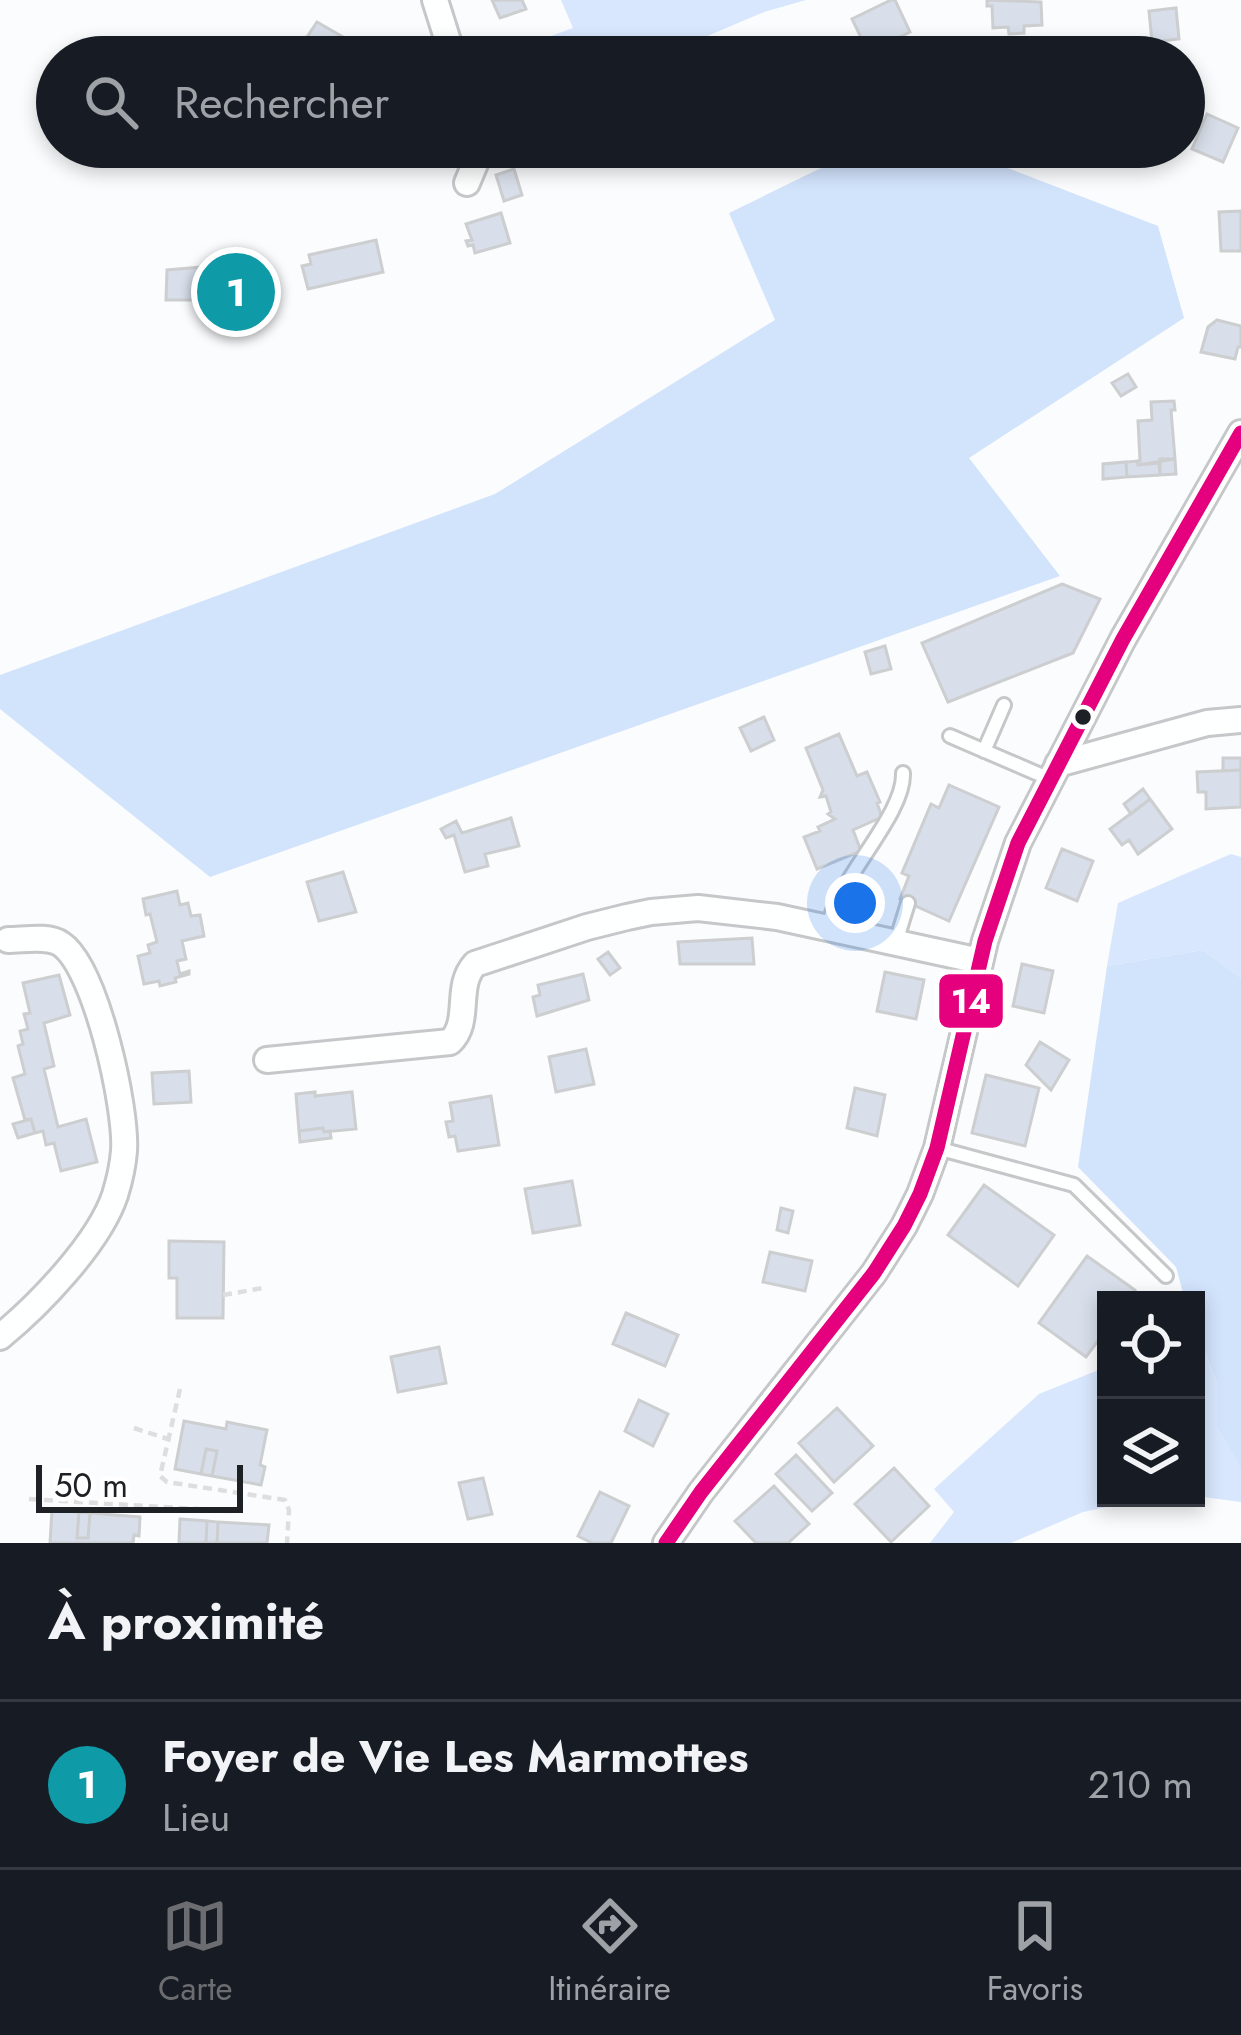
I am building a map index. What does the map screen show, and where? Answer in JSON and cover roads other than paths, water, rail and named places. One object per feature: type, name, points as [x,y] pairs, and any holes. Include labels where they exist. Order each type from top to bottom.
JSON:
[{"type":"street","points":[[435,0],[446,36]]},
{"type":"street","points":[[467,183],[473,168]]},
{"type":"street","points":[[666,1543],[886,1257],[920,1194],[937,1148],[980,961],[1008,869],[1161,569],[1241,433]]},
{"type":"street","points":[[1054,772],[1207,723],[1241,720]]},
{"type":"street","points":[[267,1060],[450,1042],[459,1032],[465,975],[475,964],[586,927],[675,909],[722,909],[980,961]]},
{"type":"street","points":[[0,1337],[84,1250],[114,1198],[124,1153],[123,1117],[108,1046],[72,952],[56,940],[8,940]]},
{"type":"lane","points":[[984,751],[1004,705]]},
{"type":"lane","points":[[950,736],[1054,772]]},
{"type":"lane","points":[[828,928],[837,899],[903,786],[903,773]]},
{"type":"lane","points":[[896,943],[908,903]]},
{"type":"lane","points":[[937,1148],[1074,1185],[1166,1276]]},
{"type":"place","name":"Foyer de Vie Les Marmottes","points":[[236,292]]}]
